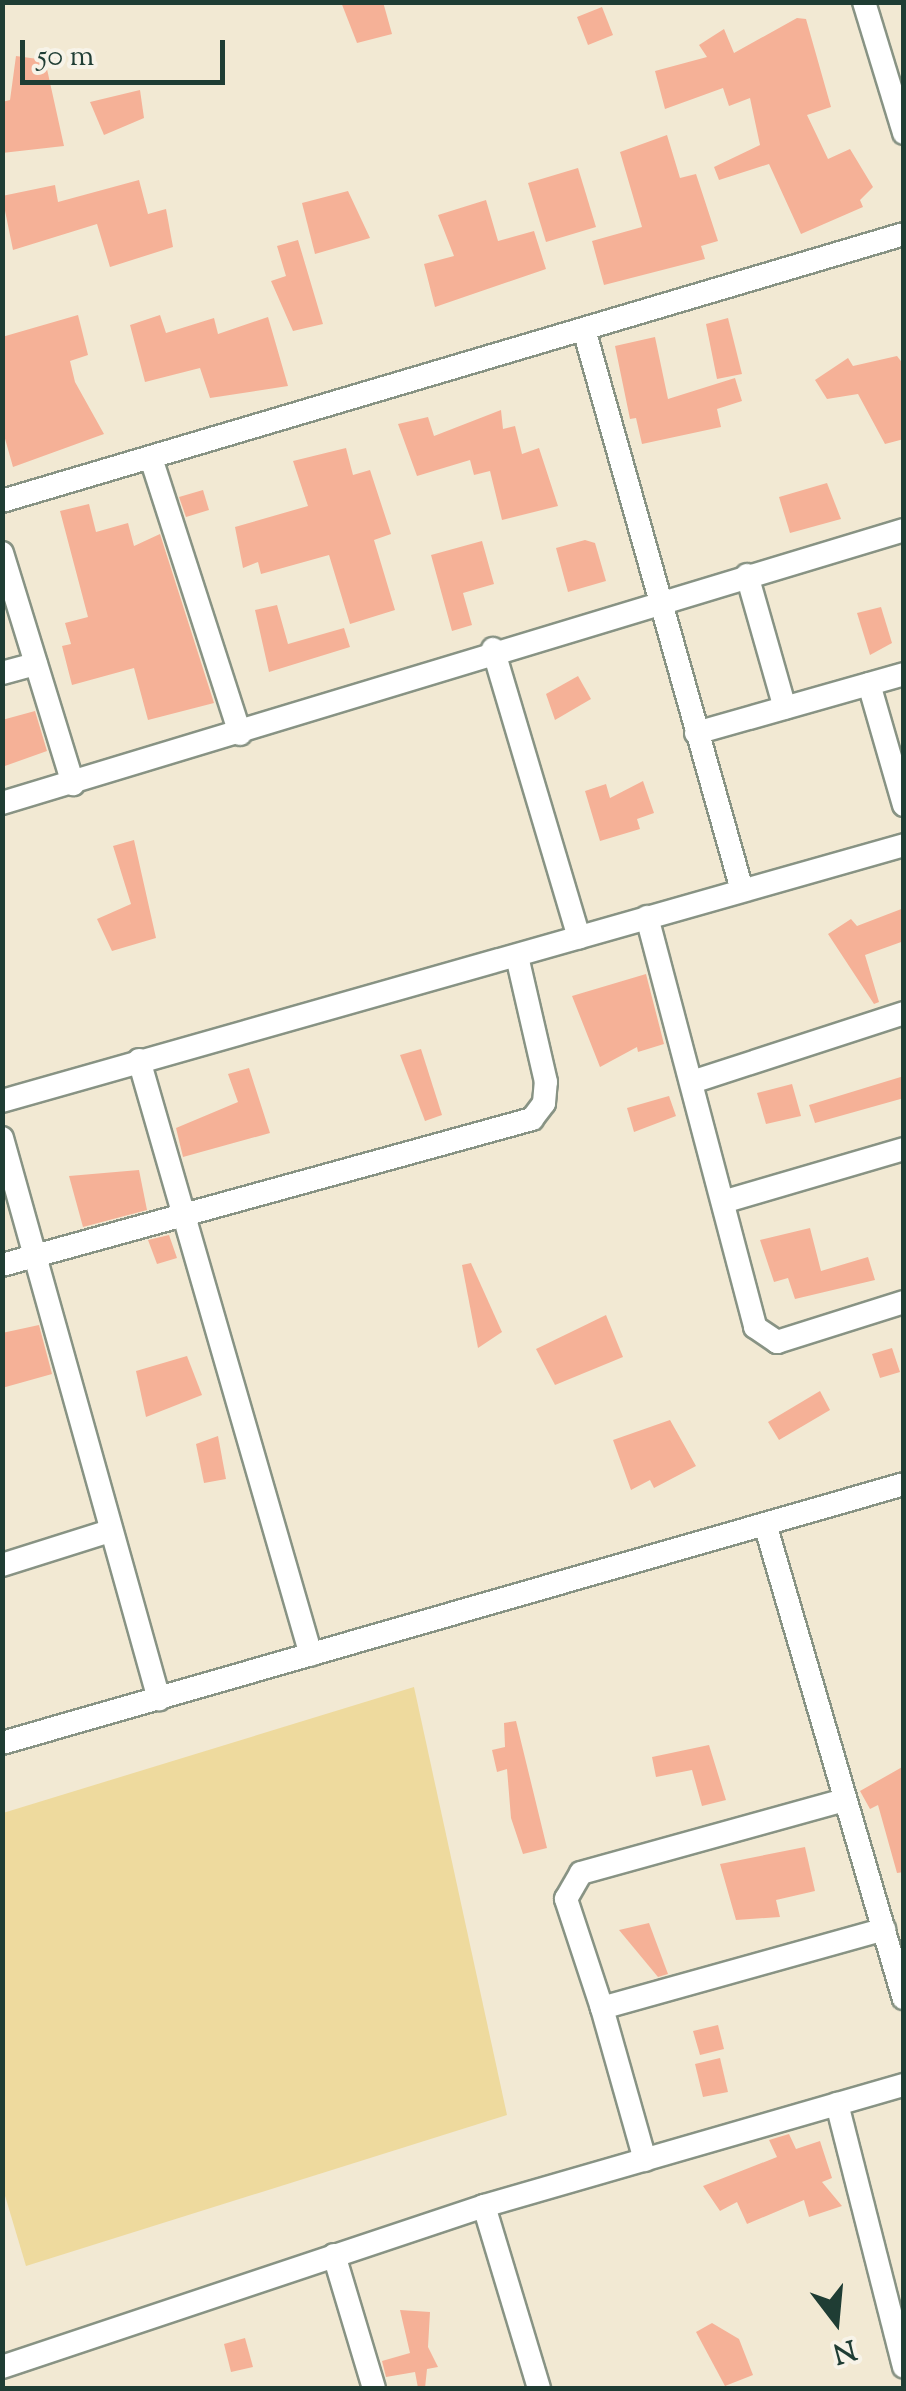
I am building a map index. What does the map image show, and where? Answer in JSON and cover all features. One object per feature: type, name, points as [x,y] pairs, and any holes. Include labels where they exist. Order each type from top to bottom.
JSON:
[{"type":"street","points":[[864,2],[904,133]]},
{"type":"street","points":[[2,501],[585,333],[904,234]]},
{"type":"street","points":[[585,333],[742,890]]},
{"type":"street","points":[[152,458],[240,734]]},
{"type":"street","points":[[2,803],[240,734],[493,649],[904,530]]},
{"type":"street","points":[[2,553],[73,784]]},
{"type":"street","points":[[747,575],[785,708]]},
{"type":"street","points":[[493,649],[579,938]]},
{"type":"street","points":[[2,673],[36,664]]},
{"type":"street","points":[[696,733],[904,674]]},
{"type":"street","points":[[869,684],[904,805]]},
{"type":"street","points":[[2,1101],[904,845]]},
{"type":"street","points":[[647,917],[695,1081],[755,1327],[763,1338],[777,1342],[904,1302]]},
{"type":"street","points":[[2,1265],[532,1119],[544,1104],[546,1082],[518,956]]},
{"type":"street","points":[[695,1081],[904,1014]]},
{"type":"street","points":[[139,1060],[311,1655]]},
{"type":"street","points":[[2,1138],[30,1256],[159,1699]]},
{"type":"street","points":[[726,1201],[904,1149]]},
{"type":"street","points":[[2,1743],[904,1484]]},
{"type":"street","points":[[764,1524],[904,1998]]},
{"type":"street","points":[[2,1564],[110,1531]]},
{"type":"street","points":[[645,2160],[566,1898],[570,1883],[581,1872],[844,1800]]},
{"type":"street","points":[[602,2008],[884,1929]]},
{"type":"street","points":[[2,2366],[484,2206],[904,2085]]},
{"type":"street","points":[[836,2104],[904,2367]]},
{"type":"street","points":[[484,2206],[539,2388]]},
{"type":"street","points":[[334,2255],[374,2388]]},
{"type":"street","points":[[900,2388],[904,2378]]},
{"type":"sand","points":[[414,1687],[507,2115],[26,2266],[3,2189],[3,1813]]},
{"type":"building","points":[[341,2],[383,2],[392,34],[357,43]]},
{"type":"building","points":[[602,7],[613,35],[588,45],[577,17]]},
{"type":"building","points":[[797,18],[806,19],[831,107],[807,115],[828,159],[850,149],[873,187],[860,200],[863,207],[801,234],[769,164],[719,180],[714,167],[760,145],[750,98],[729,106],[723,88],[665,109],[655,71],[707,57],[699,45],[724,29],[734,53]]},
{"type":"building","points":[[16,56],[45,60],[64,146],[2,153],[2,102],[10,100]]},
{"type":"building","points":[[140,90],[144,118],[104,135],[90,102]]},
{"type":"building","points":[[667,135],[680,178],[696,174],[718,241],[701,246],[705,259],[604,285],[592,241],[642,227],[620,152]]},
{"type":"building","points":[[578,168],[596,227],[546,242],[528,183]]},
{"type":"building","points":[[139,180],[148,214],[166,209],[173,247],[110,267],[97,224],[13,250],[2,196],[55,185],[58,202]]},
{"type":"building","points":[[348,191],[370,238],[315,254],[302,203]]},
{"type":"building","points":[[486,200],[498,241],[534,231],[546,269],[435,307],[424,264],[454,256],[438,215]]},
{"type":"building","points":[[298,240],[323,324],[293,331],[271,281],[286,276],[277,246]]},
{"type":"building","points":[[78,315],[88,355],[70,361],[75,382],[104,434],[13,467],[2,428],[2,337]]},
{"type":"building","points":[[160,315],[166,333],[214,318],[218,334],[268,317],[288,386],[210,398],[200,368],[145,382],[130,325]]},
{"type":"building","points":[[728,318],[742,374],[717,379],[706,324]]},
{"type":"building","points":[[655,337],[668,399],[735,378],[742,401],[717,409],[721,427],[642,444],[636,418],[630,419],[615,346]]},
{"type":"building","points":[[897,356],[904,365],[904,439],[885,444],[858,394],[827,399],[815,380],[848,358],[853,366]]},
{"type":"building","points":[[501,410],[503,429],[515,426],[522,454],[539,448],[558,506],[502,520],[490,471],[474,475],[470,460],[417,476],[398,424],[428,417],[434,436]]},
{"type":"building","points":[[346,448],[353,475],[370,470],[391,534],[374,540],[395,610],[350,624],[329,555],[261,574],[258,562],[243,568],[235,527],[308,506],[293,461]]},
{"type":"building","points":[[827,483],[841,519],[790,533],[779,497]]},
{"type":"building","points":[[203,490],[209,510],[186,517],[179,497]]},
{"type":"building","points":[[89,504],[96,532],[128,523],[134,546],[160,534],[214,703],[148,720],[134,668],[72,685],[62,646],[71,644],[65,623],[88,617],[60,511]]},
{"type":"building","points":[[585,540],[595,543],[606,581],[568,592],[556,548]]},
{"type":"building","points":[[482,541],[494,584],[463,593],[472,625],[452,631],[431,555]]},
{"type":"building","points":[[277,605],[288,644],[344,628],[350,647],[269,672],[255,610]]},
{"type":"building","points":[[881,607],[892,643],[870,655],[857,613]]},
{"type":"building","points":[[578,676],[591,699],[555,720],[546,694]]},
{"type":"building","points":[[35,711],[47,751],[2,767],[2,720]]},
{"type":"building","points":[[643,781],[654,813],[637,819],[640,829],[600,841],[585,791],[606,784],[610,798]]},
{"type":"building","points":[[134,840],[156,938],[112,951],[97,919],[131,904],[113,846]]},
{"type":"building","points":[[904,908],[904,941],[865,955],[879,1002],[874,1004],[828,934],[851,919],[857,926]]},
{"type":"building","points":[[646,974],[664,1044],[638,1052],[637,1047],[600,1067],[572,996]]},
{"type":"building","points":[[421,1049],[442,1115],[425,1121],[400,1055]]},
{"type":"building","points":[[249,1068],[270,1133],[183,1157],[176,1128],[238,1102],[228,1074]]},
{"type":"building","points":[[904,1076],[904,1098],[815,1123],[809,1105]]},
{"type":"building","points":[[792,1084],[801,1116],[766,1124],[757,1093]]},
{"type":"building","points":[[669,1096],[676,1116],[634,1132],[627,1108]]},
{"type":"building","points":[[139,1170],[147,1210],[83,1227],[69,1176]]},
{"type":"building","points":[[810,1228],[821,1271],[868,1257],[875,1280],[795,1299],[788,1278],[774,1282],[760,1240]]},
{"type":"building","points":[[169,1235],[177,1258],[157,1264],[148,1240]]},
{"type":"building","points":[[471,1263],[502,1332],[478,1348],[462,1265]]},
{"type":"building","points":[[606,1315],[623,1357],[555,1385],[536,1349]]},
{"type":"building","points":[[39,1325],[52,1374],[2,1388],[2,1333]]},
{"type":"building","points":[[892,1348],[900,1372],[880,1378],[872,1354]]},
{"type":"building","points":[[187,1356],[202,1395],[146,1417],[136,1371]]},
{"type":"building","points":[[820,1391],[830,1410],[779,1440],[768,1422]]},
{"type":"building","points":[[670,1420],[696,1466],[654,1488],[650,1480],[631,1490],[613,1440]]},
{"type":"building","points":[[218,1436],[226,1479],[204,1483],[196,1444]]},
{"type":"building","points":[[516,1721],[547,1848],[523,1854],[511,1818],[507,1769],[497,1772],[492,1750],[505,1747],[504,1723]]},
{"type":"building","points":[[709,1745],[726,1800],[702,1806],[692,1770],[656,1777],[652,1757]]},
{"type":"building","points":[[904,1766],[904,1872],[897,1873],[878,1805],[870,1809],[860,1791]]},
{"type":"building","points":[[805,1847],[815,1891],[776,1900],[780,1917],[736,1920],[720,1864]]},
{"type":"building","points":[[649,1923],[668,1974],[658,1977],[619,1930]]},
{"type":"building","points":[[718,2025],[724,2049],[700,2055],[693,2031]]},
{"type":"building","points":[[720,2058],[728,2092],[703,2097],[695,2064]]},
{"type":"building","points":[[789,2134],[796,2149],[820,2141],[832,2178],[822,2182],[842,2206],[809,2217],[804,2200],[747,2224],[737,2202],[720,2211],[703,2186],[777,2157],[769,2140]]},
{"type":"building","points":[[400,2310],[430,2312],[428,2347],[438,2367],[427,2369],[425,2388],[418,2388],[415,2372],[386,2377],[382,2361],[410,2353]]},
{"type":"building","points":[[712,2323],[739,2339],[753,2375],[725,2386],[696,2332]]},
{"type":"building","points":[[245,2338],[253,2367],[231,2372],[224,2344]]}]
